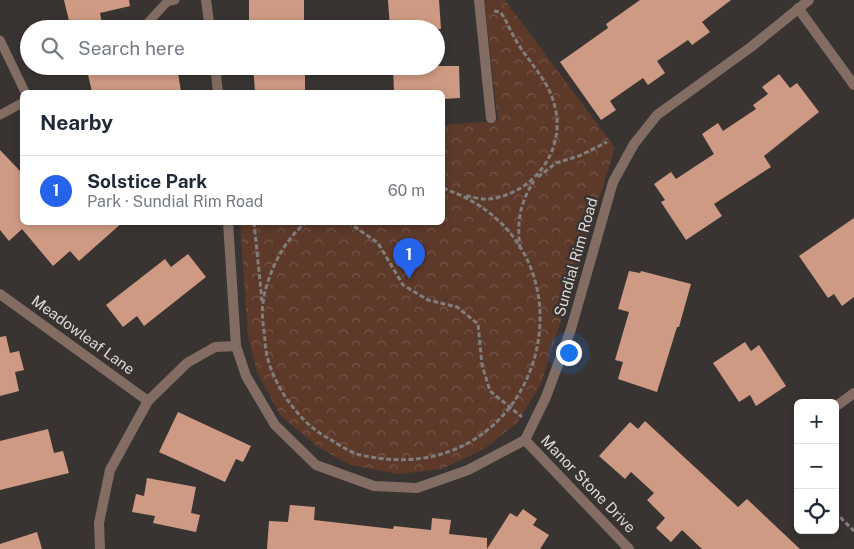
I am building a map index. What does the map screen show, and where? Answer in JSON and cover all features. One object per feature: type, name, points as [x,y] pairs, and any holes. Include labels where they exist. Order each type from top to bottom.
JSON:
[{"type":"street","points":[[206,0],[209,20]]},
{"type":"street","name":"Sundial Rim Road","points":[[525,440],[546,397],[571,329],[613,182],[634,144],[657,115],[751,47],[809,0]]},
{"type":"street","points":[[479,5],[491,118]]},
{"type":"street","points":[[798,8],[854,85]]},
{"type":"street","points":[[216,75],[218,90]]},
{"type":"street","points":[[228,225],[236,346],[246,376],[275,425],[316,465],[374,486],[417,488],[468,470],[525,440]]},
{"type":"street","name":"Meadowleaf Lane","points":[[0,294],[68,341],[148,401]]},
{"type":"street","points":[[100,549],[98,522],[110,470],[148,401],[188,363],[215,347],[236,346]]},
{"type":"street","points":[[839,404],[854,394]]},
{"type":"street","name":"Manor Stone Drive","points":[[525,440],[629,549]]},
{"type":"lane","points":[[151,20],[169,1]]},
{"type":"lane","points":[[0,40],[25,90]]},
{"type":"lane","points":[[0,115],[20,103]]},
{"type":"path","points":[[479,5],[500,12],[506,18],[513,35],[547,86],[555,106],[558,129],[553,153],[522,201],[518,228],[520,249]]},
{"type":"path","points":[[445,189],[487,200],[512,194],[556,163],[579,156],[607,142]]},
{"type":"path","points":[[254,225],[263,303],[265,352],[284,397],[317,433],[360,455],[408,461],[455,450],[496,424],[526,386],[540,344],[540,300],[527,258],[501,222],[466,196]]},
{"type":"path","points":[[263,303],[277,257],[304,225]]},
{"type":"path","points":[[352,225],[378,243],[403,285],[428,300],[457,308],[478,324],[482,366],[490,391],[533,425]]},
{"type":"path","points":[[839,516],[854,531]]},
{"type":"green space","points":[[484,0],[505,0],[615,148],[541,384],[517,423],[484,449],[442,469],[398,474],[350,465],[318,447],[280,415],[257,372],[248,336],[240,225],[445,225],[445,125],[498,121]]},
{"type":"building","points":[[64,0],[129,0],[130,6],[100,13],[101,20],[69,20]]},
{"type":"building","points":[[249,0],[304,0],[304,20],[249,20]]},
{"type":"building","points":[[388,0],[439,0],[440,20],[389,20]]},
{"type":"building","points":[[640,0],[731,0],[702,22],[710,32],[692,45],[688,40],[657,61],[665,73],[648,85],[643,78],[610,101],[616,110],[601,120],[560,62],[608,28],[606,24]]},
{"type":"building","points":[[445,66],[459,66],[460,98],[445,99],[445,90],[394,90],[393,75],[445,75]]},
{"type":"building","points":[[779,74],[790,88],[797,83],[819,112],[764,156],[771,167],[714,204],[722,216],[686,240],[661,202],[665,200],[654,184],[671,172],[676,179],[714,154],[702,134],[718,123],[723,131],[756,109],[753,105],[768,94],[762,87]]},
{"type":"building","points":[[88,75],[178,75],[181,90],[92,90]]},
{"type":"building","points":[[254,75],[305,75],[305,90],[255,90]]},
{"type":"building","points":[[0,150],[20,171],[20,225],[120,225],[79,261],[70,251],[53,266],[22,229],[9,241],[0,230]]},
{"type":"building","points":[[854,218],[854,297],[842,306],[834,294],[828,298],[799,256]]},
{"type":"building","points":[[188,254],[206,277],[144,326],[137,316],[123,327],[106,305],[165,259],[171,267]]},
{"type":"building","points":[[629,271],[640,273],[641,271],[691,284],[657,392],[618,379],[623,362],[615,360],[629,312],[618,309]]},
{"type":"building","points":[[6,336],[10,353],[19,351],[24,370],[15,372],[19,391],[0,396],[0,337]]},
{"type":"building","points":[[745,342],[751,351],[759,345],[786,386],[756,406],[750,395],[739,402],[713,363]]},
{"type":"building","points":[[178,412],[251,446],[243,462],[236,459],[225,482],[159,452]]},
{"type":"building","points":[[645,421],[738,507],[747,499],[800,549],[702,549],[682,530],[671,542],[656,528],[665,518],[647,500],[654,493],[631,472],[625,479],[599,456],[630,422],[638,429]]},
{"type":"building","points":[[48,429],[54,453],[63,451],[69,473],[0,490],[0,441]]},
{"type":"building","points":[[147,478],[196,487],[191,513],[200,515],[196,532],[153,523],[155,516],[132,512],[136,494],[144,496]]},
{"type":"building","points":[[290,505],[315,507],[314,520],[393,529],[394,526],[431,530],[432,518],[451,520],[449,534],[487,538],[487,549],[267,549],[269,521],[288,522]]},
{"type":"building","points":[[523,509],[537,519],[533,525],[549,535],[540,549],[487,549],[510,513],[517,517]]},
{"type":"building","points":[[37,532],[42,549],[0,549],[0,544]]},
{"type":"place","name":"Solstice Park","points":[[409,279]]}]
